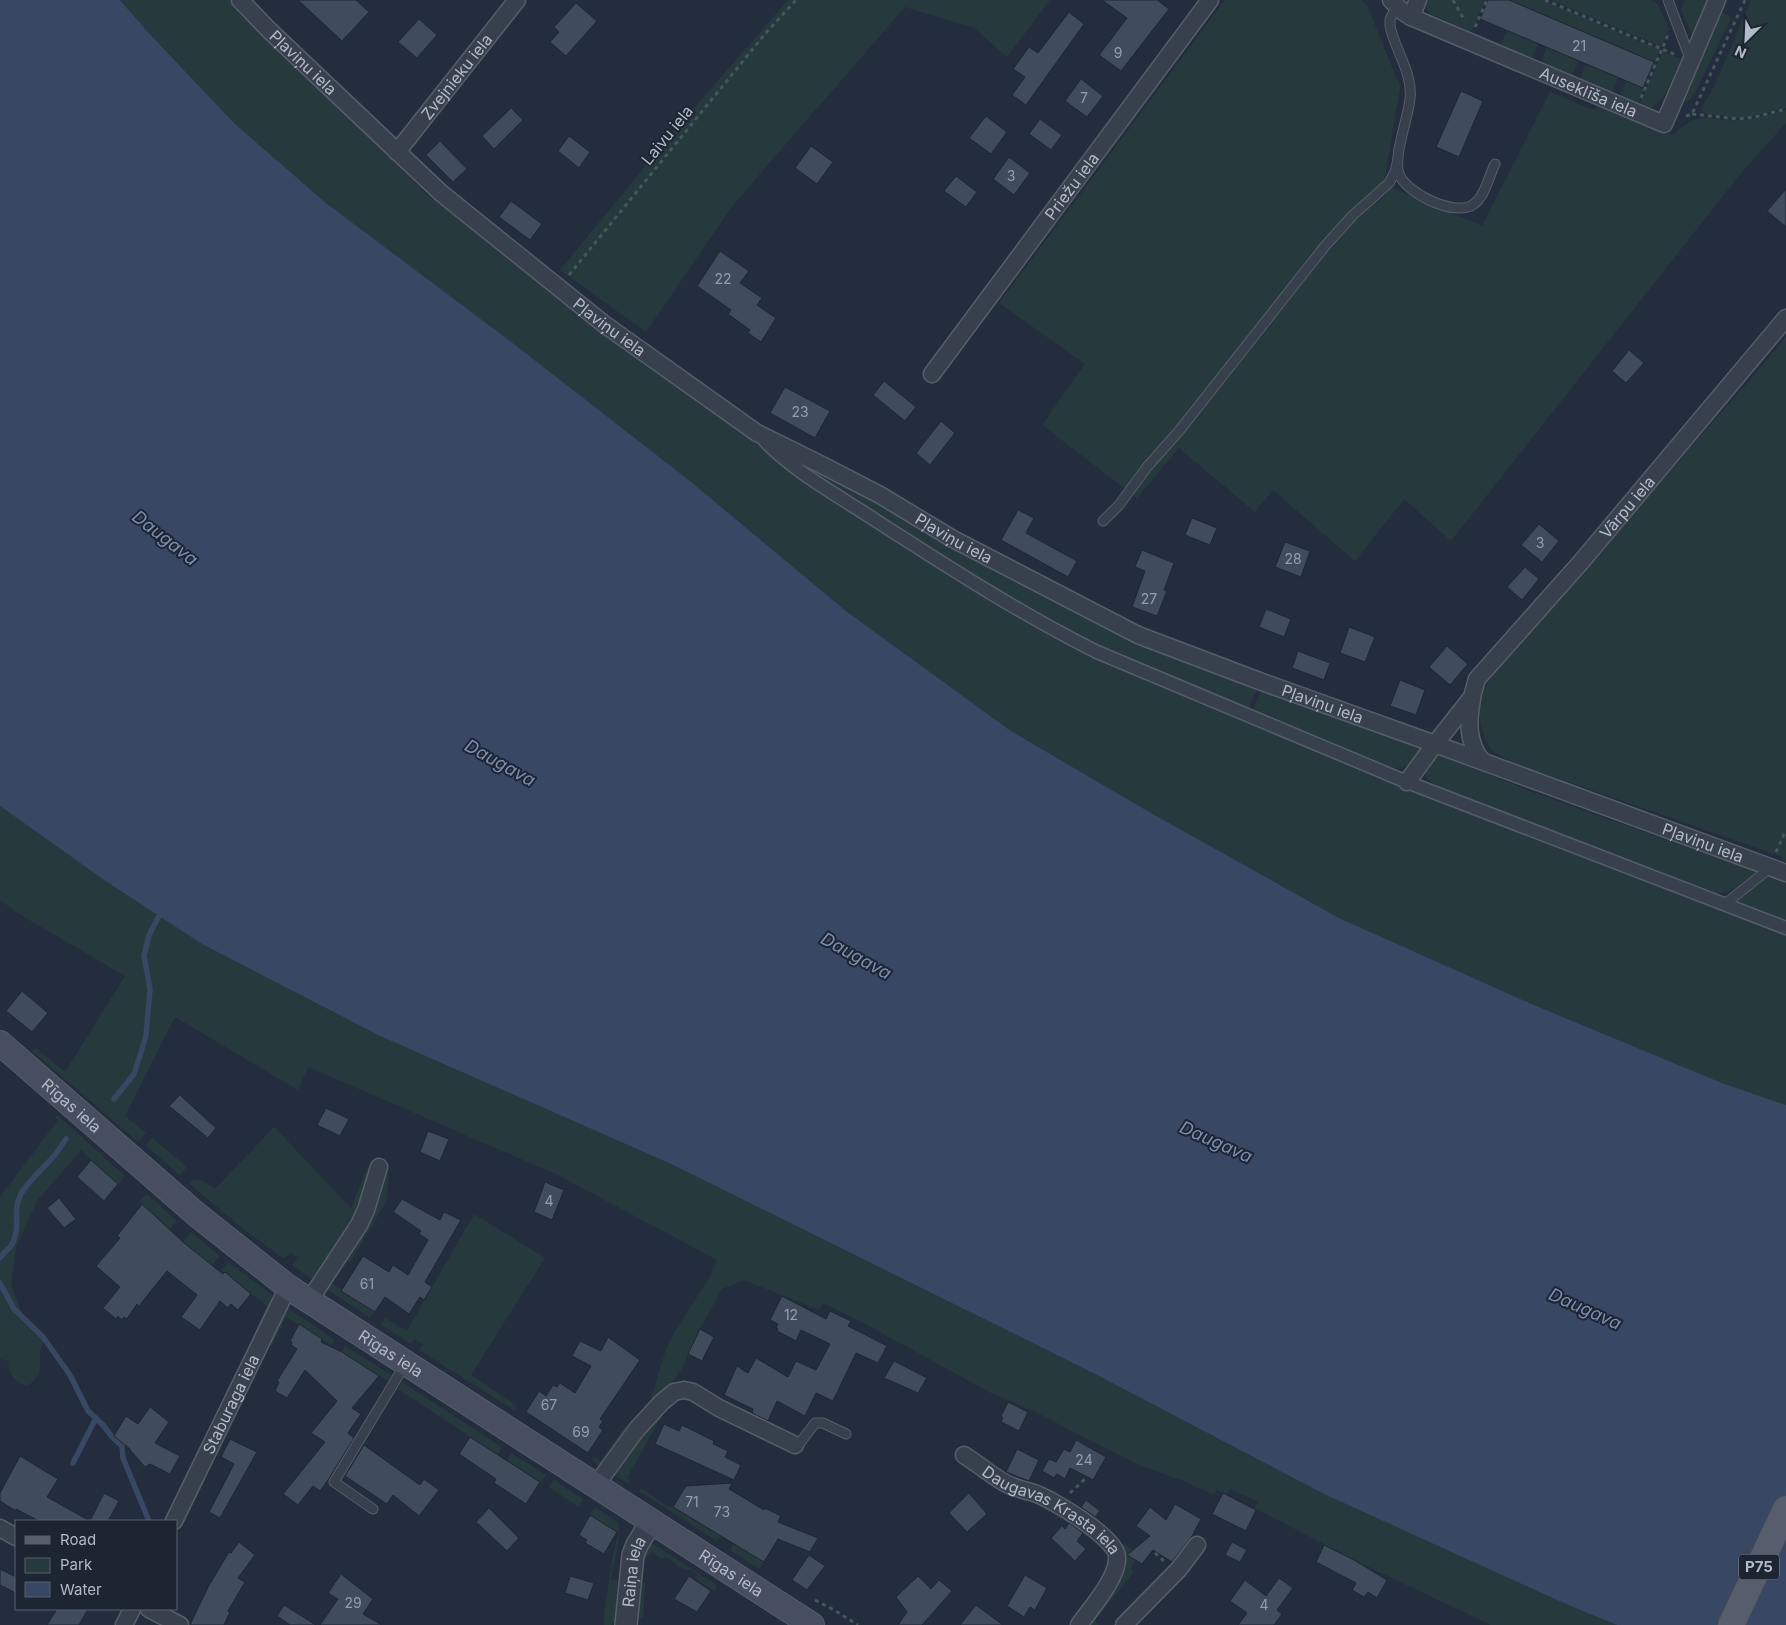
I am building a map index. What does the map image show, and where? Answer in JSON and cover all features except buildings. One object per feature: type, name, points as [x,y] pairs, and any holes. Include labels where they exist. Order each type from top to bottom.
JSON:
[{"type":"main road","name":"Rīgas iela","points":[[0,1043],[196,1214],[309,1301],[651,1522],[801,1615]]},
{"type":"main road","name":"P75","points":[[1732,1625],[1786,1509]]},
{"type":"street","name":"Pļaviņu iela","points":[[240,0],[270,31],[441,193],[604,324],[757,433],[880,495],[960,543],[1138,635],[1786,873]]},
{"type":"street","name":"Zvejnieku iela","points":[[397,152],[517,0]]},
{"type":"street","name":"Priežu iela","points":[[932,374],[1210,0]]},
{"type":"street","points":[[1411,17],[1418,0]]},
{"type":"street","points":[[1664,124],[1717,0]]},
{"type":"street","name":"Auseklīša iela","points":[[1394,3],[1411,17],[1470,38],[1664,124]]},
{"type":"street","name":"Vārpu iela","points":[[1482,761],[1474,751],[1468,721],[1477,679],[1581,562],[1786,318]]},
{"type":"street","points":[[757,433],[774,450],[818,483],[936,559],[1066,636],[1158,679],[1407,782],[1786,928]]},
{"type":"street","name":"Vārpu iela","points":[[1407,782],[1472,697]]},
{"type":"street","points":[[309,1301],[359,1225],[366,1210],[379,1167]]},
{"type":"street","name":"Staburaga iela","points":[[174,1520],[288,1286]]},
{"type":"street","points":[[596,1485],[637,1429],[661,1403],[674,1392],[684,1390],[693,1392],[719,1408],[796,1445]]},
{"type":"street","name":"Daugavas Krasta iela","points":[[964,1455],[1005,1483],[1020,1490],[1033,1493],[1066,1509],[1106,1538],[1114,1548],[1117,1558],[1110,1581],[1080,1625]]},
{"type":"street","name":"Raiņa iela","points":[[626,1625],[633,1555],[651,1522]]},
{"type":"street","points":[[0,1528],[15,1536]]},
{"type":"street","points":[[1124,1625],[1179,1569],[1197,1545]]},
{"type":"street","points":[[124,1625],[132,1610]]},
{"type":"street","points":[[151,1610],[180,1625]]},
{"type":"lane","points":[[1668,0],[1691,62]]},
{"type":"lane","points":[[1103,521],[1120,505],[1147,466],[1179,431],[1325,246],[1353,215],[1389,183],[1395,172],[1411,97],[1408,74],[1390,26],[1394,3]]},
{"type":"lane","points":[[1398,159],[1400,175],[1411,188],[1440,205],[1460,209],[1473,205],[1477,201],[1495,164]]},
{"type":"lane","points":[[1725,904],[1770,868]]},
{"type":"lane","points":[[373,1509],[334,1482],[406,1364]]},
{"type":"lane","points":[[796,1445],[815,1423],[823,1423],[846,1434]]},
{"type":"path","name":"Laivu iela","points":[[558,287],[765,34],[796,0]]},
{"type":"path","points":[[1454,0],[1470,38]]},
{"type":"path","points":[[1470,38],[1487,0]]},
{"type":"path","points":[[1545,0],[1691,62]]},
{"type":"path","points":[[1692,114],[1744,0]]},
{"type":"path","points":[[1635,112],[1675,18]]},
{"type":"path","points":[[1664,124],[1692,114],[1738,119],[1755,117],[1786,109]]},
{"type":"path","points":[[1770,868],[1779,842],[1786,830]]},
{"type":"path","points":[[801,1615],[834,1610],[858,1625]]},
{"type":"green space","points":[[120,0],[235,0],[427,195],[799,476],[1028,622],[1378,775],[1786,935],[1786,1105],[1722,1083],[1534,1005],[1339,918],[1151,813],[1011,731],[846,611],[690,481],[514,344],[326,203],[234,123]]},
{"type":"green space","points":[[788,0],[1050,0],[1007,57],[974,28],[905,7],[733,205],[646,332],[560,270],[676,129]]},
{"type":"green space","points":[[1225,0],[1360,0],[1367,5],[1400,87],[1384,184],[1482,226],[1550,92],[1593,110],[1599,106],[1652,129],[1671,134],[1699,118],[1746,119],[1786,110],[1786,123],[1741,173],[1451,541],[1404,499],[1355,561],[1273,490],[1255,512],[1179,448],[1137,498],[1042,425],[1085,364],[999,303]]},
{"type":"green space","points":[[1428,0],[1485,0],[1472,30],[1469,31],[1429,13],[1426,8]]},
{"type":"green space","points":[[1509,0],[1542,0],[1660,50],[1638,103],[1620,96],[1626,81],[1643,88],[1654,62]]},
{"type":"green space","points":[[1551,0],[1651,0],[1657,3],[1669,29],[1661,46]]},
{"type":"green space","points":[[1685,0],[1709,0],[1694,35],[1681,10]]},
{"type":"green space","points":[[1722,0],[1727,0],[1722,12],[1730,16],[1730,20],[1695,93],[1690,100],[1681,104]]},
{"type":"green space","points":[[1751,0],[1786,0],[1786,108],[1737,118],[1705,114],[1701,109],[1715,85]]},
{"type":"green space","points":[[1507,30],[1538,44],[1532,58],[1501,45]]},
{"type":"green space","points":[[1547,47],[1578,61],[1572,75],[1541,62]]},
{"type":"green space","points":[[1663,52],[1681,59],[1672,80],[1663,96],[1653,106],[1647,108],[1639,106]]},
{"type":"green space","points":[[1586,64],[1618,78],[1612,92],[1580,79]]},
{"type":"green space","points":[[1786,337],[1786,863],[1780,856],[1511,762],[1496,753],[1488,745],[1480,722],[1480,706],[1484,691],[1497,668]]},
{"type":"green space","points":[[784,452],[1258,687],[1248,710],[1088,642],[957,567]]},
{"type":"green space","points":[[1262,689],[1423,749],[1418,757],[1407,766],[1393,768],[1252,712]]},
{"type":"green space","points":[[1442,756],[1527,790],[1756,872],[1731,890],[1719,893],[1700,891],[1439,787],[1429,780],[1425,770],[1434,757]]},
{"type":"green space","points":[[0,806],[104,880],[202,944],[380,1036],[671,1164],[1095,1374],[1326,1495],[1568,1605],[1617,1625],[1491,1625],[1354,1560],[1255,1508],[1258,1502],[1230,1489],[1227,1495],[1217,1490],[1214,1495],[1184,1481],[1141,1466],[1033,1411],[991,1393],[860,1321],[823,1303],[819,1310],[744,1280],[722,1289],[700,1329],[681,1370],[667,1390],[628,1430],[598,1465],[593,1461],[594,1457],[601,1461],[621,1432],[649,1404],[666,1349],[675,1331],[711,1275],[717,1260],[556,1174],[308,1067],[298,1090],[175,1017],[125,1116],[146,1133],[138,1142],[32,1051],[36,1048],[65,1072],[125,976],[19,914],[0,900]]},
{"type":"green space","points":[[1769,877],[1786,881],[1786,924],[1735,903],[1747,890]]},
{"type":"green space","points":[[57,1115],[125,1176],[118,1185],[81,1150],[37,1201],[16,1247],[11,1285],[22,1313],[48,1338],[40,1350],[40,1367],[37,1377],[27,1386],[13,1377],[9,1370],[8,1361],[0,1359],[0,1197],[58,1120],[55,1118]]},
{"type":"green space","points":[[274,1127],[351,1208],[368,1167],[372,1171],[362,1208],[313,1280],[292,1265],[298,1258],[290,1252],[284,1259],[237,1224],[189,1183],[195,1179],[215,1189]]},
{"type":"green space","points":[[152,1138],[187,1167],[180,1175],[145,1145]]},
{"type":"green space","points":[[384,1175],[389,1175],[386,1202],[350,1262],[345,1260]]},
{"type":"green space","points":[[147,1194],[177,1221],[170,1229],[139,1201]]},
{"type":"green space","points":[[474,1214],[545,1258],[471,1375],[517,1406],[514,1410],[419,1350],[423,1344],[415,1339],[411,1344],[381,1325],[385,1318],[407,1331]]},
{"type":"green space","points":[[191,1232],[220,1256],[212,1265],[183,1242]]},
{"type":"green space","points":[[228,1262],[272,1295],[272,1301],[208,1435],[267,1306],[221,1270]]},
{"type":"green space","points":[[330,1282],[374,1312],[370,1318],[327,1289]]},
{"type":"green space","points":[[286,1308],[335,1340],[331,1345],[286,1317],[272,1346],[266,1343]]},
{"type":"green space","points":[[345,1346],[393,1376],[389,1382],[342,1352]]},
{"type":"green space","points":[[402,1382],[502,1447],[498,1455],[398,1389]]},
{"type":"green space","points":[[690,1395],[788,1445],[787,1448],[689,1399],[679,1399],[667,1406],[627,1478],[631,1481],[629,1484],[614,1475],[632,1443],[661,1408],[678,1396]]},
{"type":"green space","points":[[511,1453],[546,1475],[541,1482],[506,1461]]},
{"type":"green space","points":[[554,1480],[583,1499],[579,1507],[549,1487]]},
{"type":"green space","points":[[641,1488],[667,1506],[675,1508],[722,1536],[717,1541],[639,1491]]},
{"type":"green space","points":[[595,1507],[618,1522],[619,1533],[590,1515]]},
{"type":"green space","points":[[619,1533],[611,1580],[621,1581],[617,1619],[611,1625],[604,1625],[613,1554]]},
{"type":"green space","points":[[653,1544],[717,1585],[714,1591],[696,1579],[697,1574],[694,1572],[679,1567],[666,1557],[662,1559],[653,1553],[646,1558],[642,1569],[642,1581],[645,1584],[643,1619],[636,1617],[640,1559],[646,1548]]},
{"type":"green space","points":[[734,1544],[764,1562],[759,1569],[730,1550]]},
{"type":"green space","points":[[1124,1544],[1133,1550],[1135,1560],[1131,1569],[1134,1572],[1095,1620],[1099,1625],[1084,1625]]},
{"type":"water","name":"Daugava","points":[[0,0],[120,0],[234,123],[326,203],[514,344],[690,481],[846,611],[1011,731],[1151,813],[1339,918],[1534,1005],[1722,1083],[1786,1105],[1786,1625],[1617,1625],[1568,1605],[1326,1495],[1095,1374],[671,1164],[380,1036],[202,944],[104,880],[0,806]]},
{"type":"waterway","points":[[114,1099],[134,1074],[146,1036],[150,989],[144,956],[149,935],[159,916]]},
{"type":"waterway","points":[[0,1258],[14,1241],[17,1206],[21,1194],[31,1180],[56,1154],[66,1139]]},
{"type":"waterway","points":[[0,1283],[14,1309],[43,1337],[70,1375],[88,1411],[122,1446],[123,1458],[149,1520]]},
{"type":"waterway","points":[[73,1463],[96,1418]]}]
